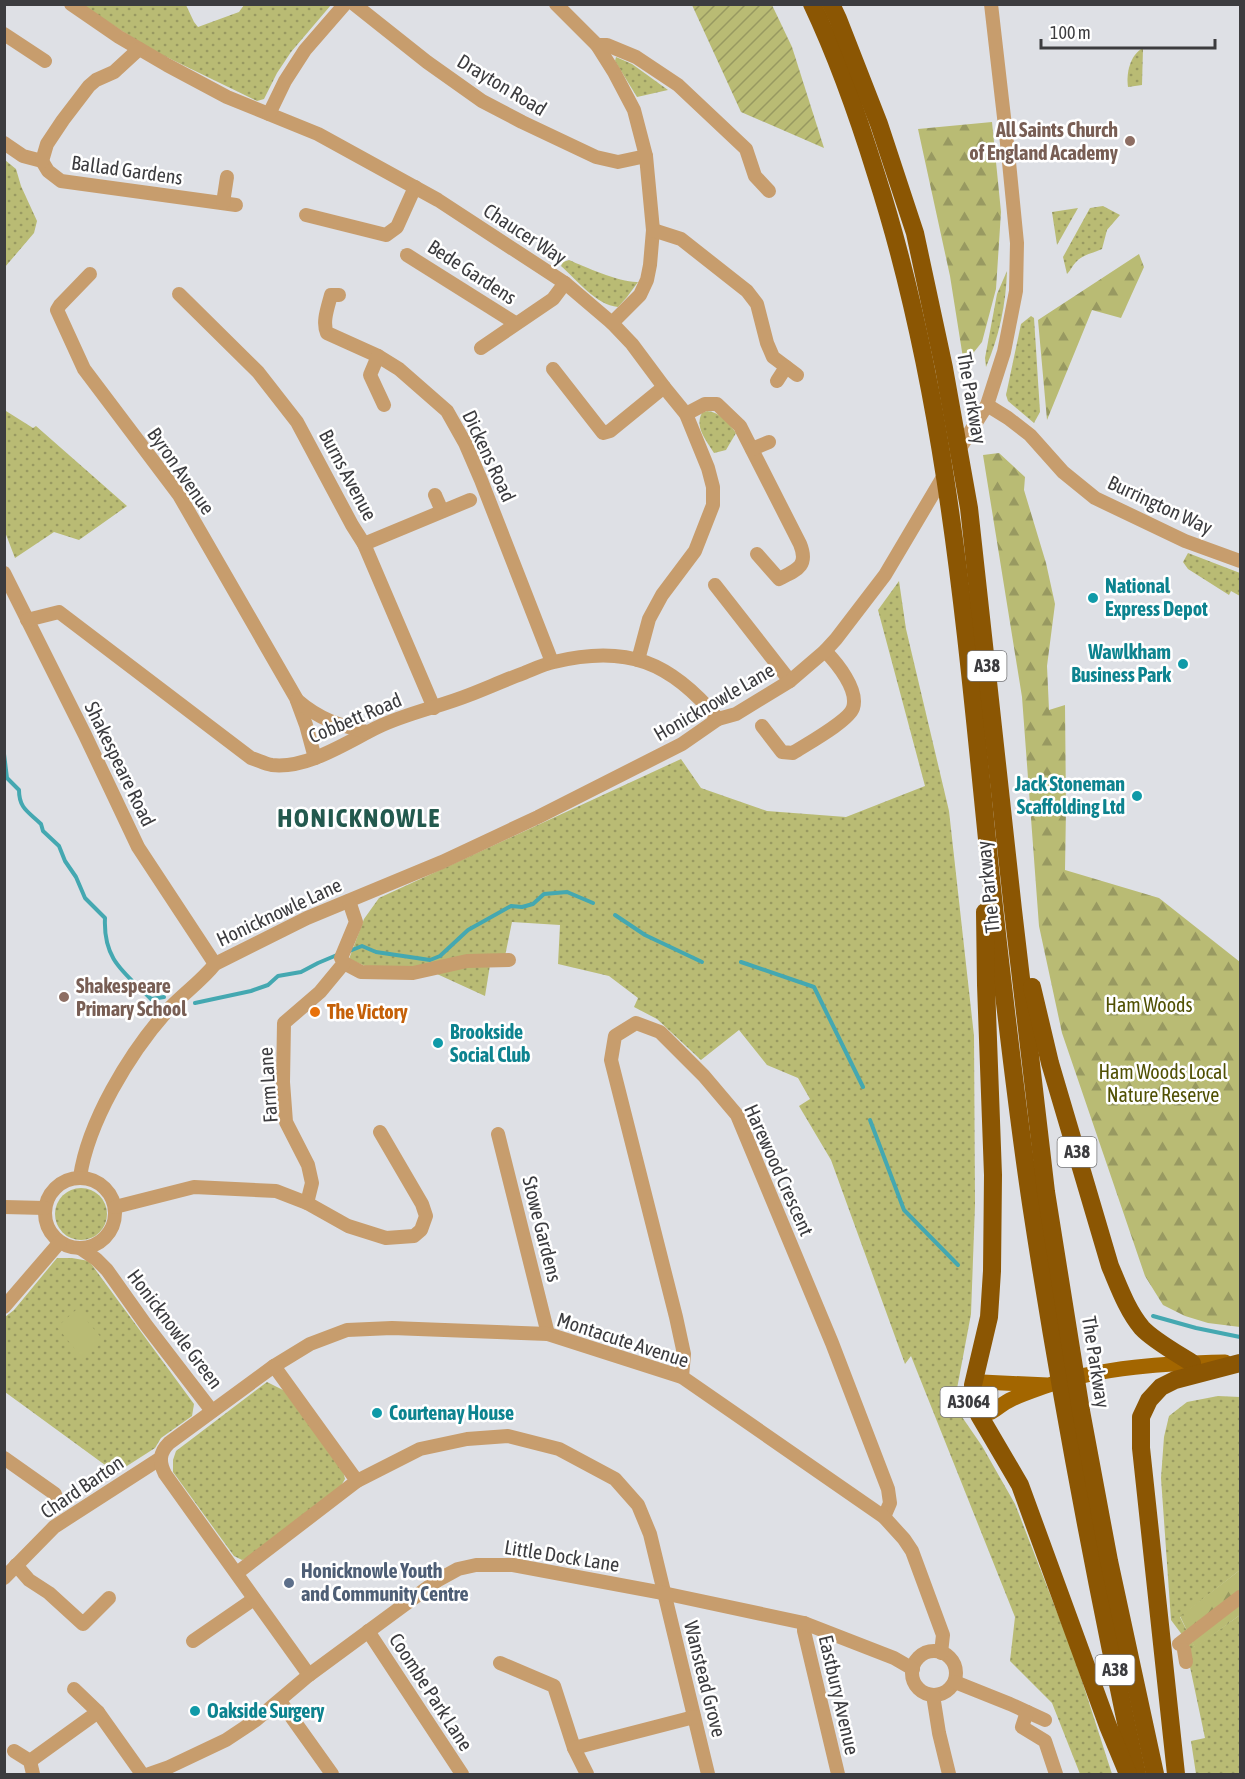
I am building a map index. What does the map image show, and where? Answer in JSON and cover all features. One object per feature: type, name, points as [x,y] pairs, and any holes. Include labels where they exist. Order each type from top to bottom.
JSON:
[{"type":"highway","name":"The Parkway","points":[[812,4],[858,117],[896,239],[916,320],[932,401],[969,654],[984,811],[1031,1202],[1062,1343]]},
{"type":"highway","name":"The Parkway","points":[[831,4],[879,124],[915,233],[944,368],[969,508],[1062,1343],[1137,1774]]},
{"type":"highway","name":"A38","points":[[973,1385],[989,1317],[992,1271],[993,1174],[986,985],[984,811]]},
{"type":"highway","name":"A38","points":[[1013,910],[1050,1063],[1110,1266],[1131,1312],[1144,1330],[1192,1363]]},
{"type":"highway","name":"A38","points":[[1176,1774],[1141,1448],[1141,1417],[1149,1400],[1161,1387],[1175,1380],[1240,1363]]},
{"type":"highway","name":"The Parkway","points":[[1073,1413],[1109,1561],[1155,1774]]},
{"type":"highway","name":"A38","points":[[979,1415],[1020,1485],[1108,1726],[1128,1774]]},
{"type":"main road","points":[[1048,1385],[1089,1374],[1158,1365],[1240,1363]]},
{"type":"main road","name":"A3064","points":[[982,1382],[1048,1385],[1010,1400],[989,1414],[979,1415],[972,1409],[969,1400],[969,1392],[973,1385],[982,1382]]},
{"type":"street","name":"Chaucer Way","points":[[71,4],[139,49],[227,97],[318,134],[416,187],[565,283],[612,323],[632,344],[686,414],[708,468],[713,487],[713,505],[695,551],[663,595],[650,619],[638,660]]},
{"type":"street","points":[[269,114],[285,81],[305,50],[345,4]]},
{"type":"street","name":"Drayton Road","points":[[354,4],[427,62],[482,101],[522,122],[597,157],[618,162],[646,156]]},
{"type":"street","points":[[556,4],[597,45],[614,72],[634,110],[646,156],[653,230],[647,280],[640,295],[612,323]]},
{"type":"street","name":"Honicknowle Lane","points":[[80,1177],[83,1159],[100,1112],[125,1070],[151,1030],[215,964],[282,930],[442,862],[537,817],[682,744],[718,719],[736,714],[790,681],[825,651],[885,575],[987,405],[1004,352],[1014,307],[1017,243],[991,4]]},
{"type":"street","points":[[4,34],[45,61]]},
{"type":"street","points":[[597,45],[607,45],[636,57],[678,85],[746,149],[755,176],[769,191]]},
{"type":"street","name":"Ballad Gardens","points":[[139,49],[114,72],[96,80],[89,86],[63,120],[47,144],[42,161],[48,171],[60,181],[229,204],[227,177]]},
{"type":"street","points":[[4,143],[23,156],[42,161]]},
{"type":"street","points":[[306,215],[386,235],[397,227],[416,187]]},
{"type":"street","points":[[653,230],[681,239],[747,291],[757,304],[773,357],[792,371],[777,381]]},
{"type":"street","name":"Bede Gardens","points":[[407,255],[515,323]]},
{"type":"street","name":"Byron Avenue","points":[[90,274],[60,304],[57,310],[84,369],[179,495],[296,698],[315,758]]},
{"type":"street","name":"Bede Gardens","points":[[481,348],[553,299],[565,283]]},
{"type":"street","name":"Burns Avenue","points":[[178,294],[258,372],[297,422],[364,544],[434,708]]},
{"type":"street","name":"Dickens Road","points":[[339,295],[331,295],[325,322],[327,333],[378,356],[399,369],[447,411],[465,443],[552,662]]},
{"type":"street","points":[[378,356],[370,375],[384,405]]},
{"type":"street","points":[[553,369],[603,433],[610,431],[664,387]]},
{"type":"street","points":[[686,414],[705,404],[717,404],[740,426],[800,544],[804,558],[800,566],[779,579],[757,554]]},
{"type":"street","name":"Burrington Way","points":[[987,405],[1030,435],[1063,472],[1095,498],[1185,541],[1240,561]]},
{"type":"street","points":[[752,448],[769,442]]},
{"type":"street","points":[[435,495],[442,511]]},
{"type":"street","points":[[364,544],[470,500]]},
{"type":"street","name":"Shakespeare Road","points":[[4,573],[138,847],[215,964]]},
{"type":"street","points":[[715,585],[790,681]]},
{"type":"street","name":"Cobbett Road","points":[[27,620],[59,612],[251,758],[269,765],[282,766],[315,758],[381,725],[434,708],[552,662],[606,654],[638,660],[680,679],[693,690],[718,719]]},
{"type":"street","points":[[762,726],[782,752],[793,753],[846,718],[853,710],[854,702],[846,677],[825,651]]},
{"type":"street","name":"Byron Avenue","points":[[296,698],[310,711],[332,723],[368,732]]},
{"type":"street","name":"Farm Lane","points":[[307,1203],[312,1183],[308,1165],[286,1122],[283,1083],[284,1023],[320,992],[342,960],[356,922],[349,901]]},
{"type":"street","points":[[342,960],[361,972],[413,974],[467,961],[508,960]]},
{"type":"street","name":"Harewood Crescent","points":[[682,1377],[684,1354],[676,1317],[611,1060],[615,1036],[636,1023],[660,1032],[704,1076],[737,1115],[828,1332],[888,1489],[890,1503],[884,1517]]},
{"type":"street","points":[[4,1307],[60,1242],[51,1233],[46,1221],[45,1208],[48,1198],[61,1183],[80,1177],[99,1183],[107,1189],[115,1207],[194,1187],[276,1191],[307,1203],[348,1226],[386,1238],[414,1236],[421,1230],[426,1216],[422,1204],[380,1132]]},
{"type":"street","name":"Stowe Gardens","points":[[498,1134],[548,1334]]},
{"type":"street","points":[[4,1207],[45,1208]]},
{"type":"street","name":"Honicknowle Green","points":[[107,1270],[103,1251],[115,1218],[115,1207]]},
{"type":"street","points":[[80,1248],[99,1243],[107,1236]]},
{"type":"street","name":"Honicknowle Green","points":[[60,1242],[69,1247],[80,1248],[107,1270],[212,1411]]},
{"type":"street","name":"Montacute Avenue","points":[[274,1366],[310,1344],[347,1330],[392,1328],[548,1334],[682,1377],[884,1517],[912,1551],[943,1635],[941,1653]]},
{"type":"street","points":[[237,1574],[357,1481],[274,1366]]},
{"type":"street","name":"Honicknowle Green","points":[[161,1458],[163,1449],[169,1443],[274,1366]]},
{"type":"street","name":"Wanstead Grove","points":[[357,1481],[420,1449],[467,1439],[508,1436],[559,1449],[615,1479],[638,1505],[650,1534],[708,1774]]},
{"type":"street","points":[[161,1458],[165,1474],[309,1675]]},
{"type":"street","name":"Chard Barton","points":[[4,1578],[54,1527],[161,1458]]},
{"type":"street","name":"Chard Barton","points":[[6,1463],[29,1474],[55,1494]]},
{"type":"street","points":[[16,1565],[29,1580],[49,1593],[83,1624],[109,1598]]},
{"type":"street","name":"Little Dock Lane","points":[[149,1774],[172,1771],[226,1740],[256,1720],[309,1675],[368,1630],[438,1580],[458,1569],[476,1565],[513,1565],[663,1593],[804,1623],[894,1658],[913,1669]]},
{"type":"street","points":[[1183,1652],[1240,1597]]},
{"type":"street","points":[[194,1641],[254,1599]]},
{"type":"street","name":"Eastbury Avenue","points":[[804,1623],[838,1774]]},
{"type":"street","name":"Coombe Park Lane","points":[[368,1630],[462,1774]]},
{"type":"street","points":[[934,1651],[941,1653],[949,1657],[955,1666],[955,1682],[949,1690],[941,1694],[933,1695],[923,1692],[916,1685],[913,1669],[917,1660],[925,1654],[934,1651]]},
{"type":"street","points":[[500,1663],[554,1686],[574,1748],[586,1774]]},
{"type":"street","points":[[955,1682],[1045,1720]]},
{"type":"street","points":[[74,1689],[98,1712],[142,1774]]},
{"type":"street","points":[[933,1695],[949,1774]]},
{"type":"street","points":[[280,1701],[332,1774]]},
{"type":"street","points":[[14,1751],[32,1768],[98,1712]]},
{"type":"street","points":[[1027,1712],[1022,1727],[1045,1741],[1056,1774]]},
{"type":"street","points":[[574,1748],[694,1717]]},
{"type":"green space","points":[[82,5],[186,5],[198,27],[239,12],[244,5],[331,5],[291,52],[264,99],[257,101],[150,49]]},
{"type":"green space","points":[[692,5],[772,5],[792,47],[824,148],[741,112]]},
{"type":"green space","points":[[1143,48],[1142,85],[1128,87],[1130,65],[1135,55]]},
{"type":"green space","points":[[616,57],[632,64],[668,90],[637,97],[615,61]]},
{"type":"green space","points":[[992,122],[1001,212],[996,289],[982,342],[970,357],[963,358],[950,276],[918,129]]},
{"type":"green space","points":[[5,160],[16,169],[37,221],[34,233],[5,267]]},
{"type":"green space","points":[[1103,206],[1120,215],[1107,230],[1102,249],[1079,259],[1067,274],[1063,257],[1090,208]]},
{"type":"green space","points":[[1078,208],[1057,245],[1052,212]]},
{"type":"green space","points":[[1139,254],[1144,267],[1121,318],[1092,310],[1047,420],[1038,320]]},
{"type":"green space","points":[[569,260],[613,277],[638,282],[618,307],[610,305],[595,297],[561,266],[563,262]]},
{"type":"green space","points":[[1007,271],[1001,320],[986,367],[985,358],[997,294]]},
{"type":"green space","points":[[1031,316],[1034,318],[1040,412],[1034,423],[1008,401],[1006,395],[1021,324]]},
{"type":"green space","points":[[6,411],[33,428],[36,426],[127,506],[79,540],[54,532],[15,558],[5,532],[4,412]]},
{"type":"green space","points":[[707,411],[720,416],[736,433],[726,450],[714,453],[702,434],[700,418],[702,413]]},
{"type":"green space","name":"Ham Woods","points":[[999,453],[1025,477],[1024,490],[1046,563],[1055,604],[1047,666],[1049,710],[1065,705],[1065,870],[1159,898],[1240,962],[1240,1327],[1208,1323],[1185,1316],[1163,1305],[1145,1276],[1062,1033],[1039,926],[1022,697],[983,455]]},
{"type":"green space","points":[[1188,553],[1240,573],[1240,596],[1231,591],[1229,595],[1188,569],[1183,562]]},
{"type":"green space","points":[[899,581],[906,629],[949,811],[974,1036],[975,1205],[971,1314],[956,1394],[960,1414],[982,1446],[1015,1504],[1074,1656],[1112,1774],[1080,1774],[1052,1703],[1010,1661],[1015,1617],[911,1356],[905,1364],[831,1160],[799,1106],[810,1099],[798,1078],[767,1065],[739,1030],[701,1060],[657,1019],[634,1007],[638,998],[609,976],[558,964],[560,925],[512,922],[503,966],[490,965],[485,996],[437,974],[365,966],[349,959],[364,919],[379,898],[681,759],[701,788],[767,811],[846,817],[925,786],[878,610]]},
{"type":"green space","points":[[76,1188],[86,1188],[100,1195],[107,1214],[100,1233],[86,1240],[76,1240],[66,1236],[59,1229],[55,1219],[55,1209],[59,1199],[66,1192]]},
{"type":"green space","points":[[57,1258],[89,1261],[194,1404],[192,1416],[161,1438],[155,1448],[116,1473],[5,1392],[5,1317],[14,1310]]},
{"type":"green space","points":[[77,1309],[104,1341],[83,1359],[57,1327]]},
{"type":"green space","points":[[267,1382],[285,1391],[343,1471],[345,1479],[339,1489],[250,1557],[242,1560],[234,1556],[173,1472],[173,1460],[176,1451]]},
{"type":"green space","points":[[1218,1396],[1240,1397],[1240,1570],[1180,1617],[1195,1647],[1240,1615],[1240,1774],[1196,1774],[1191,1741],[1205,1738],[1186,1648],[1189,1644],[1171,1620],[1161,1478],[1164,1437],[1169,1416],[1187,1402]]},
{"type":"green space","points":[[1240,1570],[1240,1615],[1195,1648],[1180,1616]]},
{"type":"waterway","points":[[4,754],[7,778],[19,790],[23,806],[41,824],[43,831],[59,846],[85,898],[105,918],[108,945],[117,964],[151,999],[164,997]]},
{"type":"waterway","points":[[347,952],[362,946],[376,952],[430,960],[440,956],[468,930],[511,906],[522,907],[533,904],[544,894],[567,892],[593,903]]},
{"type":"waterway","points":[[615,915],[645,935],[702,962]]},
{"type":"waterway","points":[[195,1003],[251,991],[268,985],[278,976],[301,972],[337,955]]},
{"type":"waterway","points":[[741,962],[814,987],[863,1087]]},
{"type":"waterway","points":[[870,1120],[904,1210],[958,1265]]},
{"type":"waterway","points":[[1153,1316],[1240,1337]]},
{"type":"place","name":"All Saints Church of England Academy","points":[[1130,141]]},
{"type":"place","name":"National Express Depot","points":[[1093,598]]},
{"type":"place","name":"Wawlkham Business Park","points":[[1183,664]]},
{"type":"place","name":"Jack Stoneman Scaffolding Ltd","points":[[1137,796]]},
{"type":"place","name":"Shakespeare Primary School","points":[[64,997]]},
{"type":"place","name":"The Victory","points":[[315,1012]]},
{"type":"place","name":"Brookside Social Club","points":[[438,1043]]},
{"type":"place","name":"Courtenay House","points":[[377,1413]]},
{"type":"place","name":"Honicknowle Youth and Community Centre","points":[[289,1583]]},
{"type":"place","name":"Oakside Surgery","points":[[195,1711]]},
{"type":"district","name":"HONICKNOWLE","points":[[359,818]]},
{"type":"park label","name":"Ham Woods Local Nature Reserve","points":[[1163,1084]]}]
